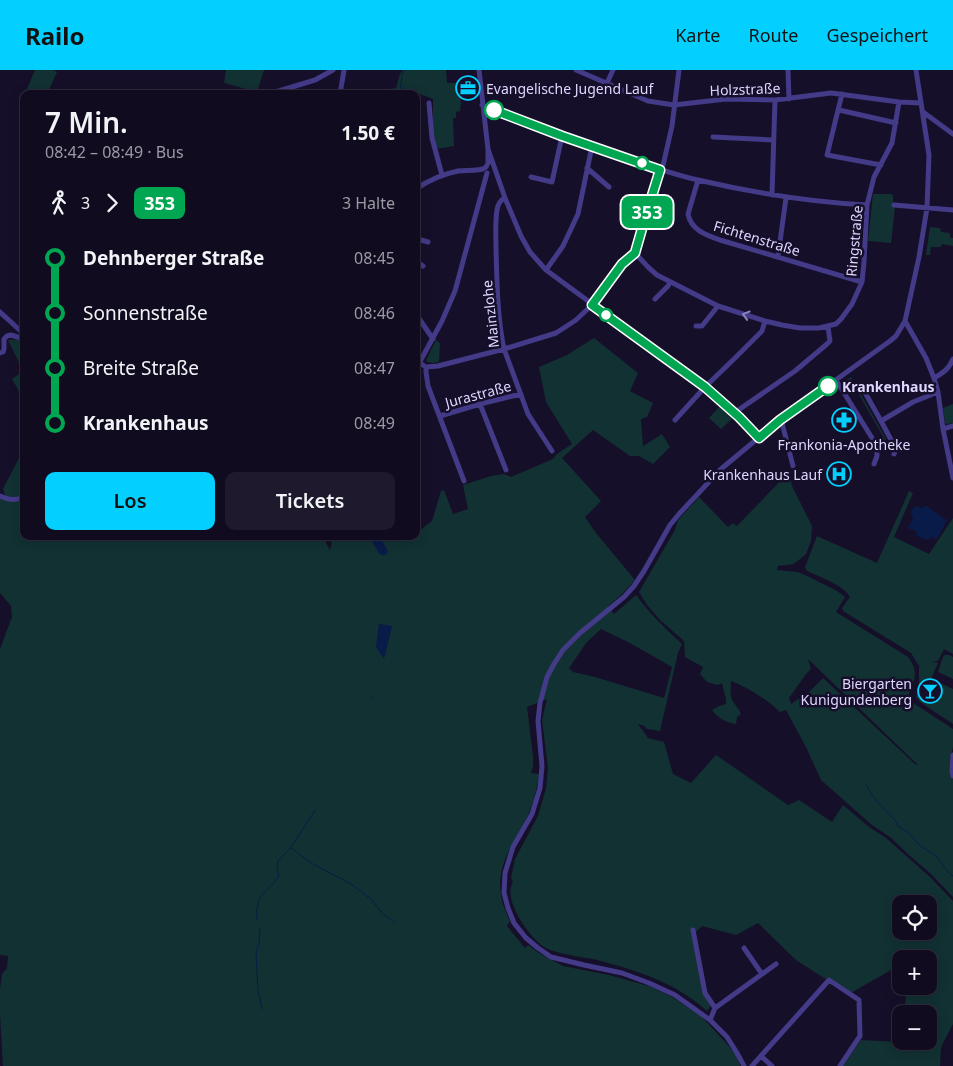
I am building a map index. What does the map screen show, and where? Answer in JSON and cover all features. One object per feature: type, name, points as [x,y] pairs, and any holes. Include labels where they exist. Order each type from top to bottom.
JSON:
[{"type":"street","points":[[282,90],[315,80],[333,70]]},
{"type":"street","points":[[341,90],[344,70]]},
{"type":"street","points":[[479,70],[488,163],[455,291],[420,363],[426,367],[438,366],[504,349],[556,333],[576,320],[592,305],[622,264],[635,253],[669,141],[679,70]]},
{"type":"street","name":"Holzstraße","points":[[576,70],[648,101],[674,105],[726,99],[789,99],[830,93],[921,103]]},
{"type":"street","points":[[608,83],[612,70]]},
{"type":"street","points":[[788,70],[789,99]]},
{"type":"street","points":[[744,1066],[727,1037],[710,1020],[675,995],[622,973],[551,957],[538,948],[514,924],[504,893],[505,873],[513,847],[532,814],[540,788],[542,766],[538,721],[540,703],[550,670],[563,650],[634,586],[678,514],[721,469],[780,420],[890,341],[896,336],[905,321],[919,257],[927,208],[930,160],[916,70]]},
{"type":"street","points":[[842,94],[828,155],[881,165]]},
{"type":"street","points":[[772,195],[775,100]]},
{"type":"street","name":"Ringstraße","points":[[828,327],[838,323],[852,304],[862,282],[867,205],[874,177],[892,143],[899,102]]},
{"type":"street","points":[[429,103],[432,138],[442,175]]},
{"type":"street","points":[[482,105],[562,136],[661,170],[698,180],[786,198],[867,205]]},
{"type":"street","points":[[839,110],[896,124]]},
{"type":"street","points":[[923,111],[953,134]]},
{"type":"street","points":[[531,177],[552,182],[562,136]]},
{"type":"street","points":[[713,137],[773,140]]},
{"type":"street","points":[[546,270],[563,246],[578,214],[592,146]]},
{"type":"street","points":[[488,149],[521,236],[530,252],[546,270],[705,387],[759,438]]},
{"type":"street","points":[[587,168],[609,187]]},
{"type":"street","points":[[420,186],[442,175],[458,171],[496,171]]},
{"type":"street","name":"Fichtenstraße","points":[[698,180],[688,214],[689,220],[696,229],[720,240],[862,282]]},
{"type":"street","name":"Mainzlohe","points":[[505,198],[500,200],[497,209],[496,226],[497,296],[504,349],[528,414],[552,451]]},
{"type":"street","points":[[778,256],[786,198]]},
{"type":"street","points":[[894,206],[953,210]]},
{"type":"street","points":[[420,241],[428,242]]},
{"type":"street","points":[[635,253],[652,271],[718,306],[782,325],[800,328],[828,327],[830,341],[827,344],[795,371],[734,413]]},
{"type":"street","points":[[656,298],[670,282]]},
{"type":"street","points":[[696,326],[702,326],[718,306]]},
{"type":"street","points":[[0,312],[20,330]]},
{"type":"street","points":[[420,320],[433,339]]},
{"type":"street","points":[[675,420],[705,387],[762,331],[765,321]]},
{"type":"street","points":[[905,321],[926,358],[934,378],[953,478]]},
{"type":"street","points":[[0,353],[3,352],[4,339],[7,336],[20,338]]},
{"type":"street","points":[[934,378],[943,374],[953,359]]},
{"type":"street","points":[[426,367],[428,386],[464,481]]},
{"type":"street","points":[[836,380],[877,446],[877,456],[874,464]]},
{"type":"street","points":[[863,389],[896,449],[894,454]]},
{"type":"street","points":[[881,421],[913,402],[938,392]]},
{"type":"street","name":"Jurastraße","points":[[440,416],[521,394]]},
{"type":"street","points":[[480,404],[506,470]]},
{"type":"street","points":[[780,420],[793,466]]},
{"type":"street","points":[[943,429],[953,426]]},
{"type":"street","points":[[0,496],[13,500],[20,498]]},
{"type":"street","points":[[953,755],[953,776]]},
{"type":"street","points":[[692,930],[706,993],[715,1008]]},
{"type":"street","points":[[744,948],[762,974]]},
{"type":"street","points":[[710,1020],[715,1008],[776,964]]},
{"type":"street","points":[[752,1066],[829,980],[859,1000],[860,1036],[840,1066]]},
{"type":"street","points":[[761,1056],[772,1066]]},
{"type":"green space","points":[[35,70],[53,70],[57,72],[49,90],[27,90]]},
{"type":"green space","points":[[226,70],[264,70],[258,90],[250,90],[224,83]]},
{"type":"green space","points":[[403,70],[446,70],[447,83],[462,83],[464,95],[460,95],[460,111],[456,112],[456,118],[453,118],[454,146],[436,149],[433,130],[433,99],[420,94],[420,90],[384,90],[396,88]]},
{"type":"green space","points":[[873,194],[892,194],[893,196],[893,207],[895,207],[891,243],[868,241]]},
{"type":"green space","points":[[930,227],[940,228],[941,232],[950,233],[950,238],[953,238],[953,246],[942,244],[941,247],[931,247],[930,255],[926,255]]},
{"type":"green space","points":[[594,338],[638,373],[630,391],[653,403],[647,417],[641,419],[643,446],[662,434],[670,447],[653,464],[639,456],[630,456],[593,430],[562,458],[601,501],[585,517],[635,580],[608,606],[614,614],[636,595],[663,626],[682,644],[678,653],[660,731],[647,729],[638,724],[648,738],[664,742],[673,774],[691,783],[716,755],[788,805],[799,800],[832,822],[843,805],[869,827],[886,838],[929,876],[953,901],[953,1024],[941,1047],[940,1066],[843,1066],[861,1040],[892,1042],[892,1050],[937,1050],[937,1005],[905,1005],[906,998],[904,995],[937,995],[937,950],[892,950],[892,972],[891,970],[849,994],[796,960],[758,923],[736,935],[702,926],[695,933],[704,994],[712,1004],[707,1011],[681,992],[639,972],[593,959],[554,951],[538,942],[525,927],[514,907],[511,898],[513,882],[511,878],[515,859],[538,816],[546,788],[548,768],[542,720],[547,699],[527,707],[533,756],[531,773],[539,774],[531,808],[507,855],[501,874],[502,898],[510,921],[507,926],[525,948],[528,945],[563,966],[609,975],[649,986],[674,998],[702,1017],[736,1055],[740,1066],[3,1066],[0,989],[2,974],[7,968],[8,956],[0,955],[0,649],[12,617],[11,606],[0,593],[0,497],[7,501],[3,489],[19,458],[20,452],[20,540],[326,540],[330,550],[332,543],[330,540],[420,540],[420,530],[432,521],[441,491],[444,490],[453,514],[468,509],[463,485],[491,476],[504,474],[511,477],[553,459],[572,444],[546,402],[539,367],[567,355]],"holes":[[[601,629],[672,667],[664,698],[573,672],[569,668],[586,643]]]},
{"type":"green space","points":[[20,339],[20,365],[8,340]]},
{"type":"green space","points":[[436,340],[440,343],[439,362],[427,362],[426,360]]},
{"type":"green space","points":[[20,373],[20,393],[12,379]]},
{"type":"green space","points":[[851,377],[886,439],[877,444],[884,438],[854,386],[846,390],[844,386],[844,382]]},
{"type":"green space","points":[[953,404],[953,423],[947,424],[945,423],[943,408]]},
{"type":"green space","points":[[721,405],[734,417],[721,429],[709,418]]},
{"type":"green space","points":[[789,472],[792,486],[812,526],[811,541],[806,554],[794,564],[778,566],[777,570],[803,574],[845,597],[836,612],[908,657],[912,663],[915,677],[907,699],[953,729],[953,747],[950,759],[953,780],[953,897],[890,837],[872,825],[821,780],[786,710],[780,712],[757,694],[731,681],[731,698],[741,714],[737,717],[736,724],[725,721],[717,716],[712,710],[726,704],[722,683],[718,685],[707,682],[700,674],[703,667],[685,657],[684,641],[660,620],[639,592],[675,530],[678,520],[699,497],[728,527],[733,523],[737,526]],"holes":[[[808,659],[918,765],[823,678],[809,692],[791,704],[789,698],[811,669]]]},
{"type":"green space","points":[[909,491],[913,493],[894,537],[929,554],[953,518],[953,654],[944,649],[938,661],[933,661],[938,663],[931,679],[953,689],[953,724],[920,702],[916,697],[919,689],[919,667],[921,665],[919,666],[911,653],[843,611],[842,608],[850,597],[847,593],[831,582],[807,571],[805,567],[817,536],[877,563]]},
{"type":"green space","points":[[944,655],[953,657],[953,679],[938,672]]},
{"type":"water","points":[[925,505],[947,520],[937,539],[931,537],[929,540],[923,539],[916,535],[917,532],[908,527],[913,519],[911,513],[914,506],[923,508]]},
{"type":"water","points":[[379,624],[392,626],[384,659],[376,647]]},
{"type":"waterway","points":[[400,90],[402,75],[405,70]]},
{"type":"waterway","points":[[376,540],[383,551]]},
{"type":"waterway","points":[[866,784],[876,800],[899,827],[909,833],[919,845],[936,856],[953,876]]},
{"type":"waterway","points":[[257,919],[258,904],[262,895],[279,876],[278,861],[291,847],[316,809]]},
{"type":"waterway","points":[[291,848],[311,863],[351,884],[372,900],[381,912],[395,923]]},
{"type":"waterway","points":[[260,928],[259,945],[256,951],[258,990],[262,1009]]},
{"type":"bus line","name":"353","points":[[494,110],[660,170],[638,241],[637,250],[632,257],[622,264],[592,305],[705,387],[739,417],[759,438],[780,420],[828,386]]},
{"type":"place","name":"Evangelische Jugend Lauf","points":[[468,88]]},
{"type":"place","name":"Krankenhaus","points":[[828,386]]},
{"type":"place","name":"Frankonia-Apotheke","points":[[844,420]]},
{"type":"place","name":"Krankenhaus Lauf","points":[[839,474]]},
{"type":"place","name":"Biergarten Kunigundenberg","points":[[930,691]]}]
